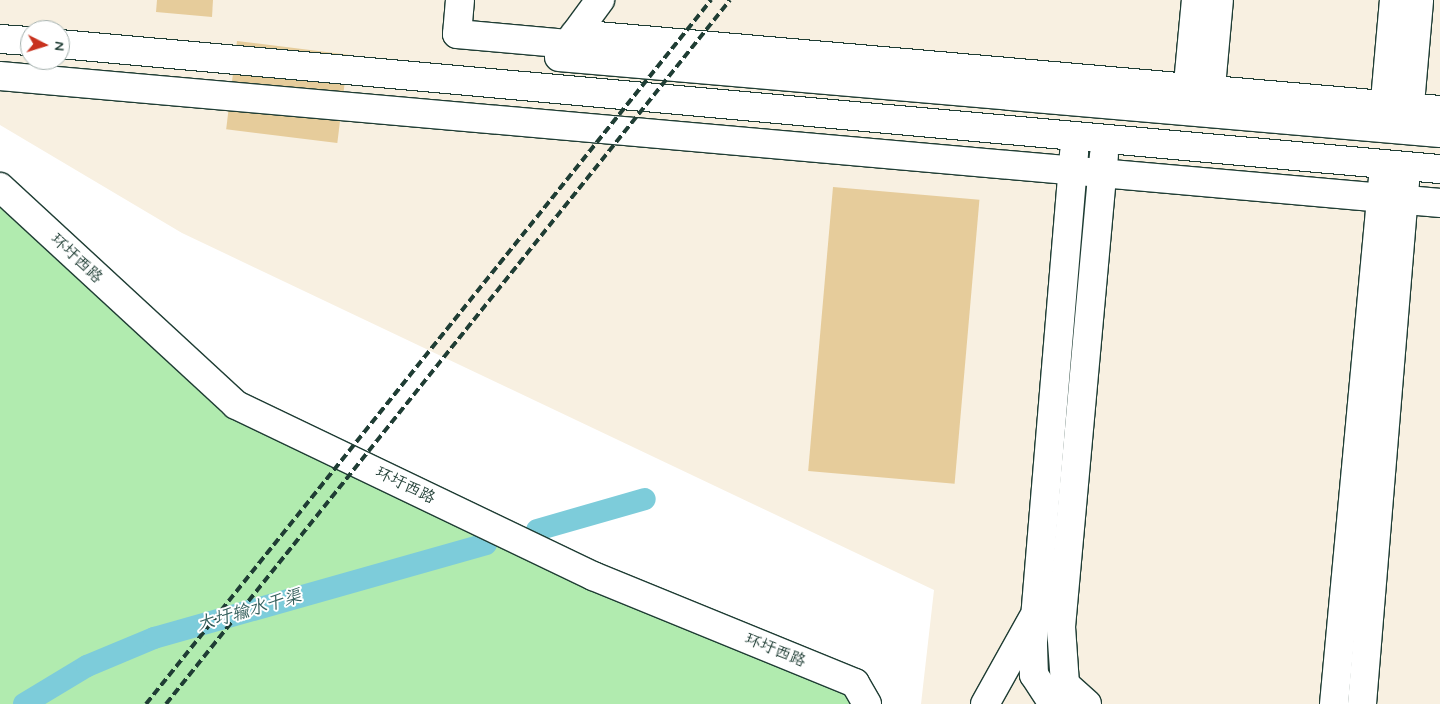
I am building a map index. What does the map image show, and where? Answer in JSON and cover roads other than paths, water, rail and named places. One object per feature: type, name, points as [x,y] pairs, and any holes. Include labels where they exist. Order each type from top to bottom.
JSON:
[{"type":"street","points":[[460,0],[457,34],[1396,118],[1440,134]]},
{"type":"street","points":[[568,45],[600,0]]},
{"type":"street","points":[[1196,0],[1198,100]]},
{"type":"street","points":[[1198,100],[1219,0]]},
{"type":"street","points":[[1394,0],[1396,118]]},
{"type":"street","points":[[1396,118],[1419,0]]},
{"type":"street","points":[[0,39],[20,41]]},
{"type":"street","points":[[70,45],[1440,169]]},
{"type":"street","points":[[0,76],[1440,203]]},
{"type":"street","points":[[1396,118],[1440,110]]},
{"type":"street","points":[[1053,704],[1034,676],[1034,616],[1075,136]]},
{"type":"street","points":[[1087,704],[1065,684],[1061,626],[1105,139]]},
{"type":"street","points":[[1334,704],[1395,165]]},
{"type":"street","name":"环圩西路","points":[[0,187],[236,405],[593,576],[854,683],[867,701]]},
{"type":"street","points":[[1362,704],[1392,198]]},
{"type":"street","points":[[985,704],[1034,616]]},
{"type":"waterway","name":"大圩输水干渠","points":[[537,530],[645,499]]},
{"type":"waterway","name":"大圩输水干渠","points":[[24,704],[87,666],[154,638],[486,544]]},
{"type":"railway","points":[[146,704],[711,0]]},
{"type":"railway","points":[[166,704],[730,0]]}]
